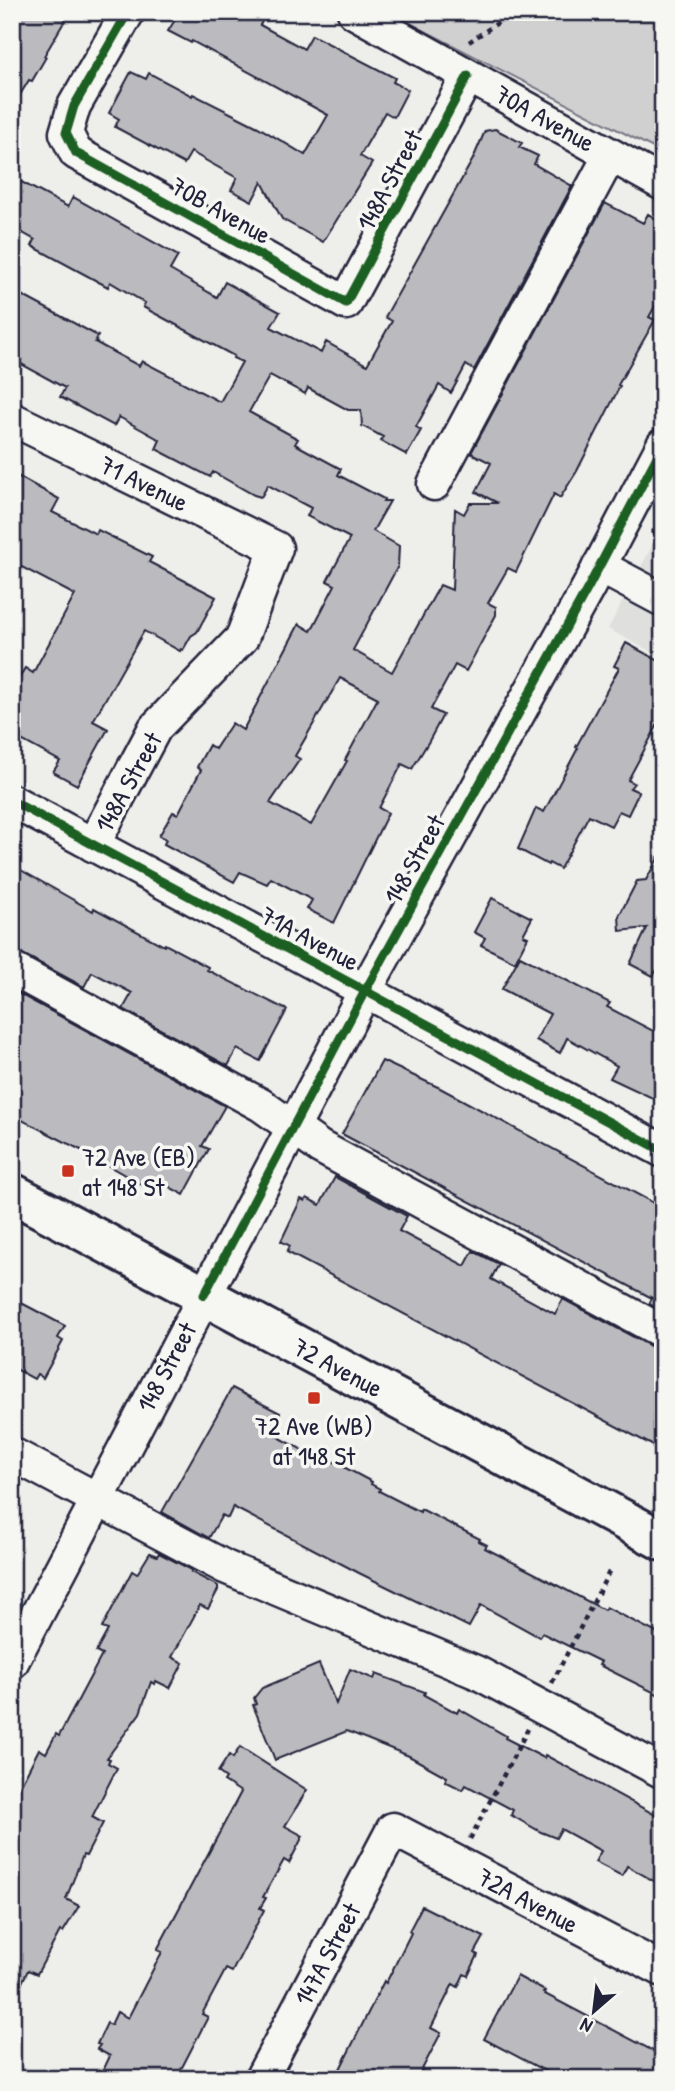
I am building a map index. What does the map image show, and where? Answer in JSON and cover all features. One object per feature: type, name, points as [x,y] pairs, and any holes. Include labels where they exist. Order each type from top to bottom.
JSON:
[{"type":"main road","name":"72 Avenue","points":[[12,1193],[663,1541]]},
{"type":"street","name":"70B Avenue","points":[[128,12],[74,106],[66,133],[76,153],[346,303]]},
{"type":"street","name":"70A Avenue","points":[[354,12],[663,184]]},
{"type":"street","name":"148A Street","points":[[346,303],[468,76]]},
{"type":"street","points":[[433,485],[610,155]]},
{"type":"street","name":"71 Avenue","points":[[12,419],[276,548]]},
{"type":"street","name":"148 Street","points":[[12,1662],[365,991],[599,566],[663,444]]},
{"type":"street","name":"148A Street","points":[[93,845],[155,728],[242,638],[276,548]]},
{"type":"street","points":[[599,566],[663,600]]},
{"type":"street","name":"71A Avenue","points":[[12,801],[663,1151]]},
{"type":"street","points":[[12,969],[261,1105],[320,1147],[663,1332]]},
{"type":"street","points":[[12,1454],[225,1567],[478,1673],[663,1772]]},
{"type":"street","name":"72A Avenue","points":[[393,1829],[663,1970]]},
{"type":"street","name":"147A Street","points":[[261,2079],[393,1829]]},
{"type":"path","points":[[467,45],[514,12]]},
{"type":"path","points":[[651,531],[663,538]]},
{"type":"path","points":[[547,1693],[611,1568]]},
{"type":"path","points":[[468,1843],[530,1725]]},
{"type":"shaded area","points":[[388,12],[663,12],[663,153]]},
{"type":"shaded area","points":[[663,525],[663,658],[608,629]]},
{"type":"building","points":[[12,12],[70,12],[32,81],[29,80],[12,108]]},
{"type":"building","points":[[180,12],[267,12],[260,25],[304,49],[312,35],[395,78],[393,82],[408,90],[394,117],[385,112],[360,156],[372,163],[323,242],[282,219],[262,182],[252,201],[231,190],[237,178],[191,152],[184,164],[115,127],[119,119],[109,113],[131,72],[146,79],[149,73],[258,127],[305,155],[328,115],[192,41],[191,43],[168,31]]},
{"type":"building","points":[[495,129],[522,143],[519,147],[538,156],[534,164],[572,186],[474,370],[466,365],[451,393],[439,385],[416,427],[421,430],[407,455],[381,441],[383,437],[362,426],[361,410],[348,410],[308,388],[305,394],[270,375],[249,412],[298,439],[295,444],[341,469],[338,475],[384,499],[383,501],[390,501],[373,531],[399,546],[398,566],[353,650],[392,672],[440,585],[452,590],[455,509],[464,514],[470,503],[498,503],[476,492],[491,463],[471,453],[605,203],[643,223],[648,214],[663,223],[663,292],[649,317],[655,320],[618,385],[620,386],[577,471],[560,498],[554,494],[516,572],[508,568],[488,603],[496,607],[496,615],[466,671],[455,665],[431,709],[443,715],[429,741],[412,769],[402,764],[379,808],[388,813],[334,923],[307,909],[312,900],[271,878],[267,884],[240,872],[234,882],[164,844],[166,839],[159,836],[173,812],[178,814],[201,770],[197,767],[209,745],[215,749],[232,723],[243,730],[299,624],[311,631],[335,585],[327,581],[350,538],[307,516],[311,508],[268,485],[261,497],[254,495],[213,472],[210,477],[156,449],[160,440],[119,417],[114,426],[60,397],[65,388],[12,359],[12,290],[98,336],[95,342],[139,366],[142,361],[220,402],[242,362],[143,307],[145,303],[110,282],[108,287],[32,246],[35,240],[12,227],[12,177],[68,207],[73,197],[178,256],[170,270],[217,297],[225,282],[280,312],[271,327],[321,353],[326,342],[367,365],[392,321],[385,317],[473,159],[485,131]],"holes":[[[340,678],[378,698],[311,825],[270,803],[300,759],[295,756]]]},
{"type":"building","points":[[12,473],[59,499],[52,512],[96,534],[98,530],[152,557],[149,562],[216,597],[197,632],[191,636],[183,650],[180,651],[144,631],[93,721],[108,729],[77,785],[53,772],[60,761],[12,735],[12,689],[25,668],[33,673],[75,595],[12,562]]},
{"type":"building","points":[[626,643],[663,663],[663,715],[628,780],[634,783],[630,788],[639,792],[628,815],[619,811],[611,826],[589,815],[560,869],[518,849],[536,808],[544,812],[578,748],[576,747],[619,668],[614,666]]},
{"type":"building","points":[[663,849],[663,961],[653,976],[630,964],[647,928],[620,931],[619,916],[637,881],[646,880]]},
{"type":"building","points":[[12,865],[93,911],[94,908],[164,946],[165,944],[208,967],[207,970],[287,1010],[260,1061],[237,1049],[228,1066],[123,1009],[132,993],[92,972],[84,987],[21,953],[12,951]]},
{"type":"building","points":[[492,898],[532,918],[523,935],[528,937],[515,962],[481,945],[485,938],[474,932]]},
{"type":"building","points":[[520,956],[610,1003],[607,1007],[663,1036],[663,1103],[610,1078],[617,1066],[567,1038],[560,1053],[536,1040],[550,1014],[502,989]]},
{"type":"building","points":[[12,990],[225,1106],[202,1146],[209,1149],[184,1195],[155,1179],[149,1189],[12,1115]]},
{"type":"building","points":[[382,1061],[440,1088],[663,1208],[663,1311],[649,1304],[652,1298],[342,1134]]},
{"type":"building","points":[[335,1177],[407,1216],[399,1231],[465,1266],[473,1251],[499,1264],[491,1279],[555,1314],[563,1299],[654,1348],[663,1350],[663,1451],[287,1252],[290,1246],[281,1241],[301,1199],[305,1201],[307,1198],[320,1205]]},
{"type":"building","points":[[12,1298],[65,1326],[58,1338],[63,1341],[43,1378],[37,1374],[34,1379],[12,1367]]},
{"type":"building","points":[[232,1388],[280,1413],[269,1432],[310,1454],[312,1450],[372,1482],[379,1491],[480,1539],[479,1541],[487,1545],[485,1548],[604,1610],[606,1607],[663,1636],[663,1697],[599,1665],[601,1662],[542,1633],[539,1637],[481,1605],[469,1627],[233,1507],[228,1518],[222,1515],[209,1538],[162,1512]]},
{"type":"building","points":[[150,1553],[157,1556],[159,1553],[192,1570],[191,1572],[218,1586],[218,1590],[208,1609],[200,1605],[172,1657],[183,1663],[170,1688],[156,1681],[155,1684],[151,1682],[140,1713],[107,1758],[110,1759],[108,1763],[117,1768],[92,1817],[103,1823],[86,1856],[83,1855],[66,1899],[79,1906],[63,1932],[60,1931],[37,1974],[28,1970],[12,2003],[12,1802],[39,1749],[46,1753],[56,1734],[59,1736],[102,1655],[96,1652],[108,1630],[102,1628],[132,1571],[137,1574]]},
{"type":"building","points":[[319,1664],[336,1704],[350,1669],[374,1679],[376,1674],[425,1692],[424,1695],[457,1713],[459,1709],[506,1736],[505,1738],[544,1758],[545,1755],[663,1819],[663,1886],[627,1866],[622,1876],[595,1862],[601,1851],[561,1829],[556,1838],[541,1832],[511,1815],[513,1810],[466,1785],[463,1790],[445,1781],[447,1777],[409,1756],[347,1731],[275,1760],[253,1705],[256,1704],[254,1698],[262,1688]]},
{"type":"building","points":[[240,1747],[307,1790],[285,1826],[303,1836],[289,1863],[284,1860],[263,1897],[266,1898],[260,1908],[264,1910],[232,1972],[226,1969],[202,2014],[208,2017],[176,2079],[99,2079],[110,2056],[97,2049],[107,2023],[111,2025],[117,2012],[128,2018],[162,1952],[157,1950],[241,1792],[224,1781],[226,1778],[218,1772],[229,1755],[233,1758]]},
{"type":"building","points":[[422,1906],[484,1937],[475,1953],[478,1955],[468,1976],[464,1974],[458,1987],[453,1984],[431,2028],[441,2033],[417,2079],[335,2079],[384,1981],[386,1983]]},
{"type":"building","points":[[517,1976],[545,1991],[543,1993],[663,2056],[663,2079],[560,2079],[484,2039]]},
{"type":"cycle path","points":[[128,12],[74,106],[66,133],[76,153],[346,303],[468,76]]},
{"type":"cycle path","points":[[204,1295],[365,991],[589,586],[663,445]]},
{"type":"cycle path","points":[[12,801],[663,1151]]},
{"type":"place","name":"72 Ave (EB) at 148 St","points":[[68,1171]]},
{"type":"place","name":"72 Ave (WB) at 148 St","points":[[314,1398]]}]
